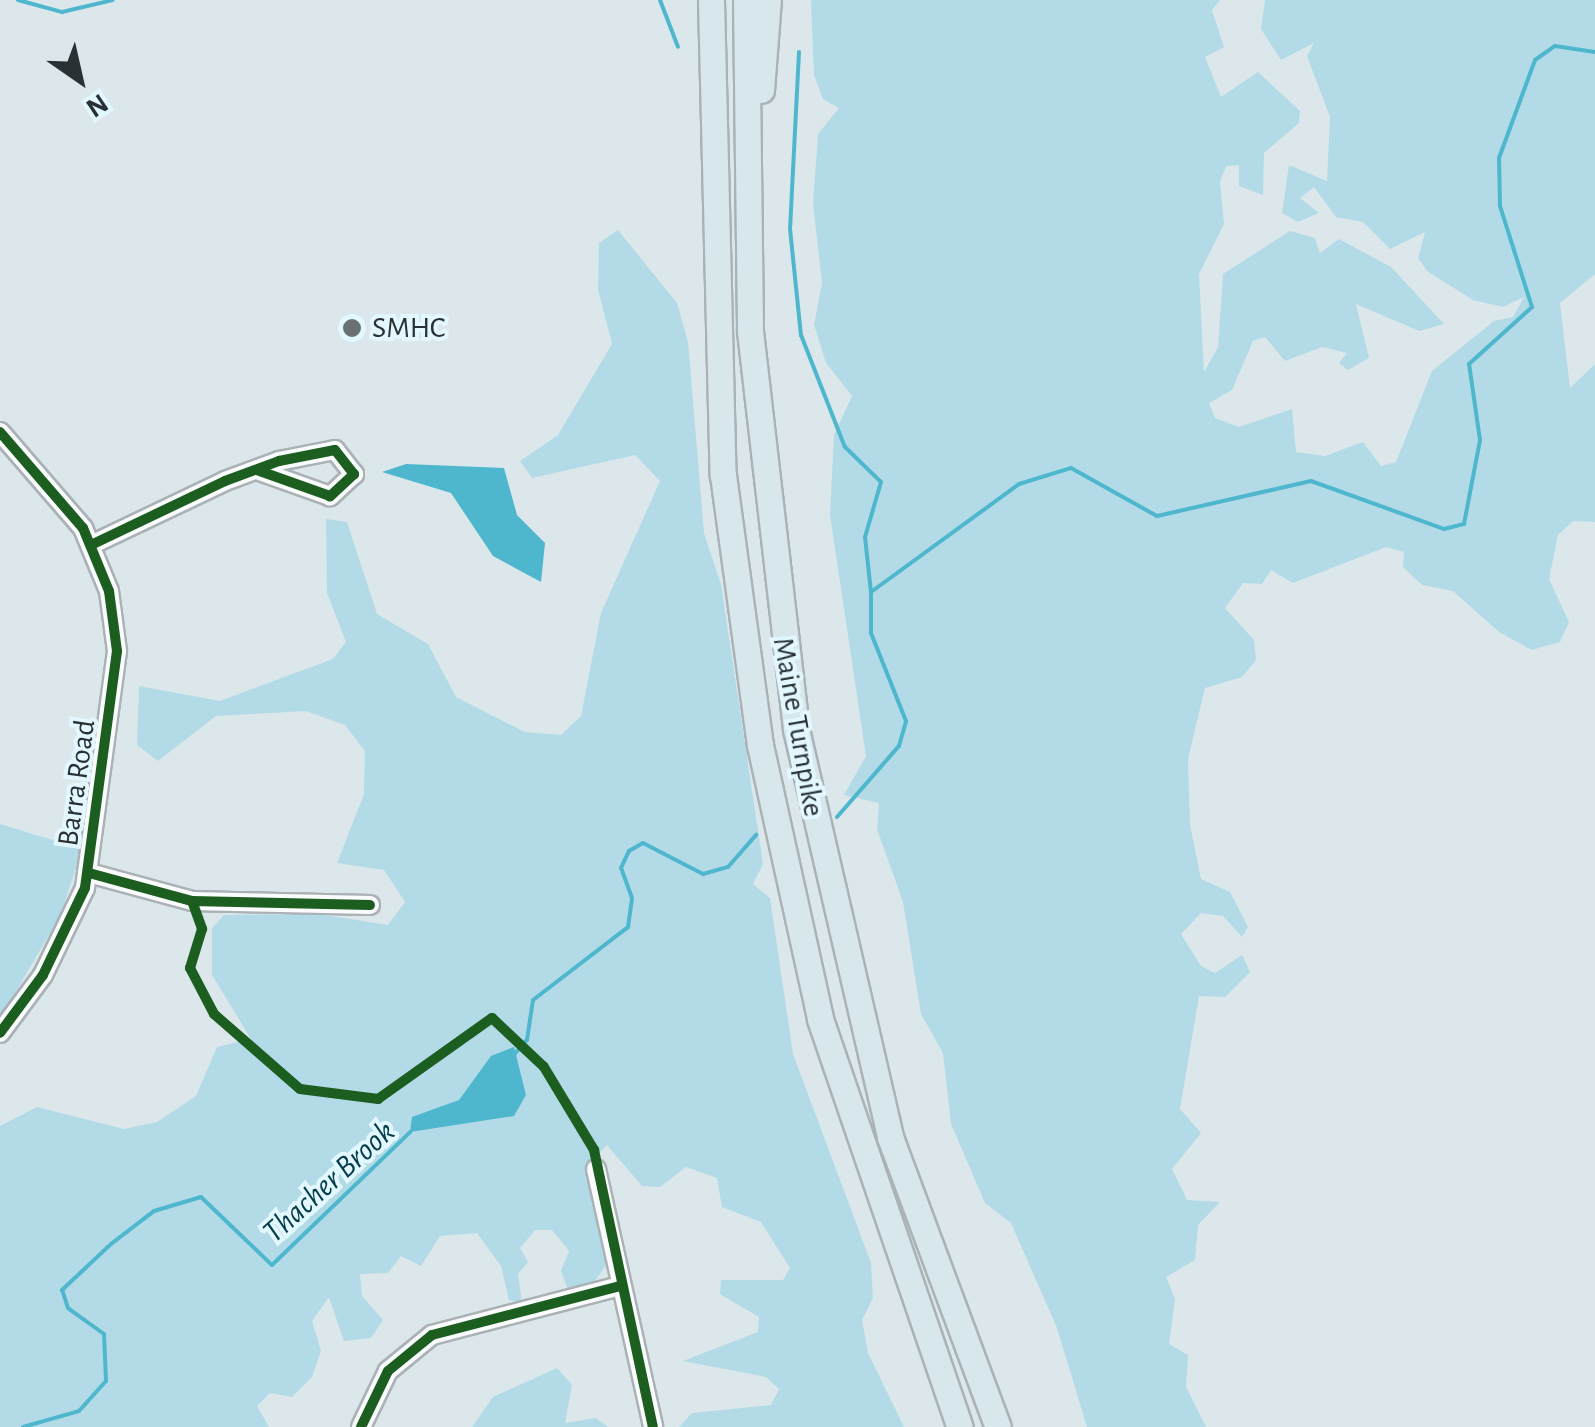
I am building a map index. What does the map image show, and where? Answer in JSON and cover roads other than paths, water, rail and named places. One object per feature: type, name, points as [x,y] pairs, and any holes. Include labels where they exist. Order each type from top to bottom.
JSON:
[{"type":"highway","name":"Maine Turnpike","points":[[711,0],[724,475],[760,745],[820,1019],[960,1427]]},
{"type":"highway","name":"Maine Turnpike","points":[[746,0],[746,129],[762,486],[828,895],[890,1136],[998,1427]]},
{"type":"highway","points":[[746,129],[760,102],[768,0]]},
{"type":"street","name":"Barra Road","points":[[0,432],[52,484],[91,545],[117,651],[89,874],[65,938],[0,1033]]},
{"type":"street","points":[[91,545],[257,470],[328,451],[352,462],[354,478],[343,493],[322,494],[257,470]]},
{"type":"street","points":[[322,494],[308,475],[328,451]]},
{"type":"street","points":[[89,874],[192,901],[370,905]]},
{"type":"street","points":[[596,1169],[654,1427]]},
{"type":"street","points":[[361,1427],[388,1371],[432,1335],[620,1286]]},
{"type":"water","points":[[406,464],[504,468],[517,515],[545,543],[541,582],[493,556],[451,493],[382,472]]},
{"type":"water","points":[[514,1047],[526,1095],[514,1116],[410,1132],[412,1117],[459,1100],[491,1056]]},
{"type":"waterway","points":[[18,0],[62,12],[113,0]]},
{"type":"waterway","points":[[660,0],[678,47]]},
{"type":"waterway","name":"Thacher Brook","points":[[837,817],[899,746],[906,721],[871,633],[871,592],[1019,484],[1071,468],[1157,516],[1311,481],[1444,529],[1464,524],[1480,440],[1469,364],[1532,307],[1500,206],[1499,158],[1535,60],[1555,46],[1595,52]]},
{"type":"waterway","points":[[799,52],[790,229],[801,335],[845,447],[881,482],[865,537],[871,592]]},
{"type":"waterway","name":"Thacher Brook","points":[[512,1057],[527,1040],[533,1000],[628,927],[632,898],[621,868],[629,851],[643,843],[703,874],[728,867],[756,835]]},
{"type":"waterway","name":"Thacher Brook","points":[[23,1427],[79,1411],[106,1381],[104,1334],[68,1308],[62,1290],[154,1211],[201,1197],[272,1265],[410,1132]]},
{"type":"place","name":"SMHC","points":[[352,328]]}]
